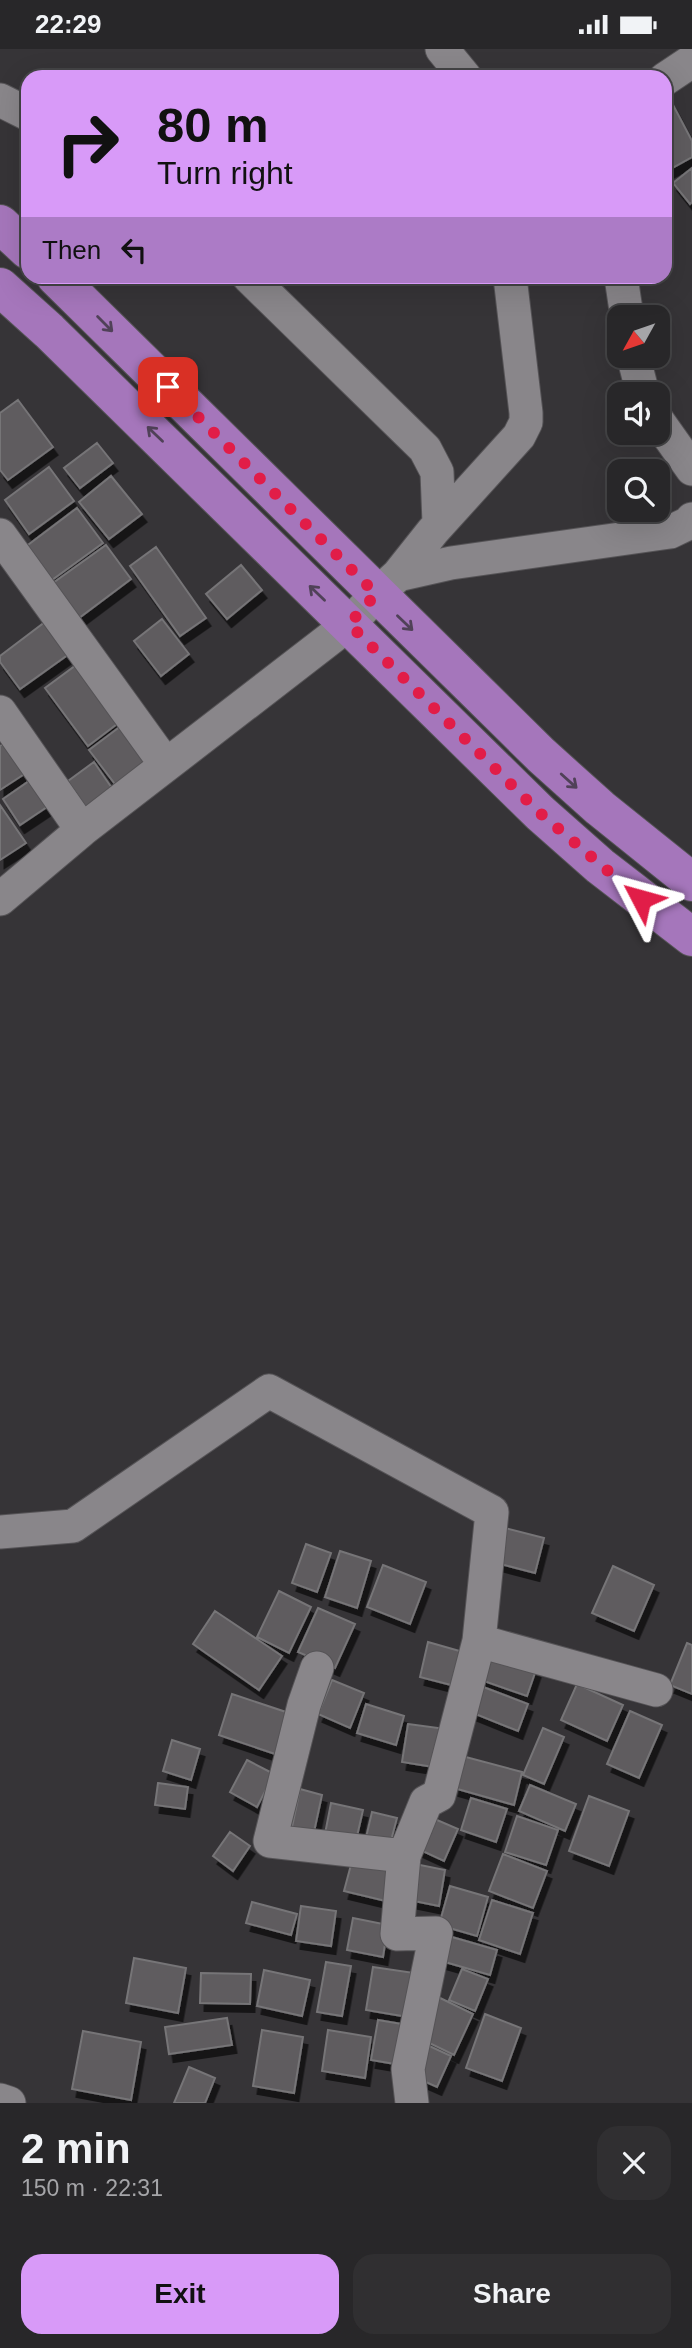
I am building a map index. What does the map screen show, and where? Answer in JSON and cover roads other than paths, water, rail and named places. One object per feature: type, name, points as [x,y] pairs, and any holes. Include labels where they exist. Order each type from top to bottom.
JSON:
[{"type":"main road","points":[[0,224],[21,244]]},
{"type":"main road","points":[[64,284],[387,585],[541,755],[600,808],[690,879]]},
{"type":"main road","points":[[0,287],[59,340],[540,813],[600,866],[692,937]]},
{"type":"street","points":[[442,49],[459,70]]},
{"type":"street","points":[[672,74],[692,61]]},
{"type":"street","points":[[0,100],[21,110]]},
{"type":"street","points":[[256,284],[425,449],[437,472],[439,523]]},
{"type":"street","points":[[3,891],[349,624],[519,436],[526,422],[511,284]]},
{"type":"street","points":[[622,284],[625,305]]},
{"type":"street","points":[[670,438],[692,469]]},
{"type":"street","points":[[387,585],[451,563],[670,532],[692,519]]},
{"type":"street","points":[[0,535],[166,765]]},
{"type":"street","points":[[0,712],[82,830]]},
{"type":"street","points":[[0,1532],[73,1527],[269,1391],[492,1512],[479,1641],[439,1795],[426,1802],[404,1856],[397,1934],[436,1933],[408,2069],[412,2103]]},
{"type":"street","points":[[479,1641],[656,1690]]},
{"type":"street","points":[[317,1668],[304,1705],[270,1841],[404,1856]]},
{"type":"street","points":[[0,2100],[9,2103]]}]
